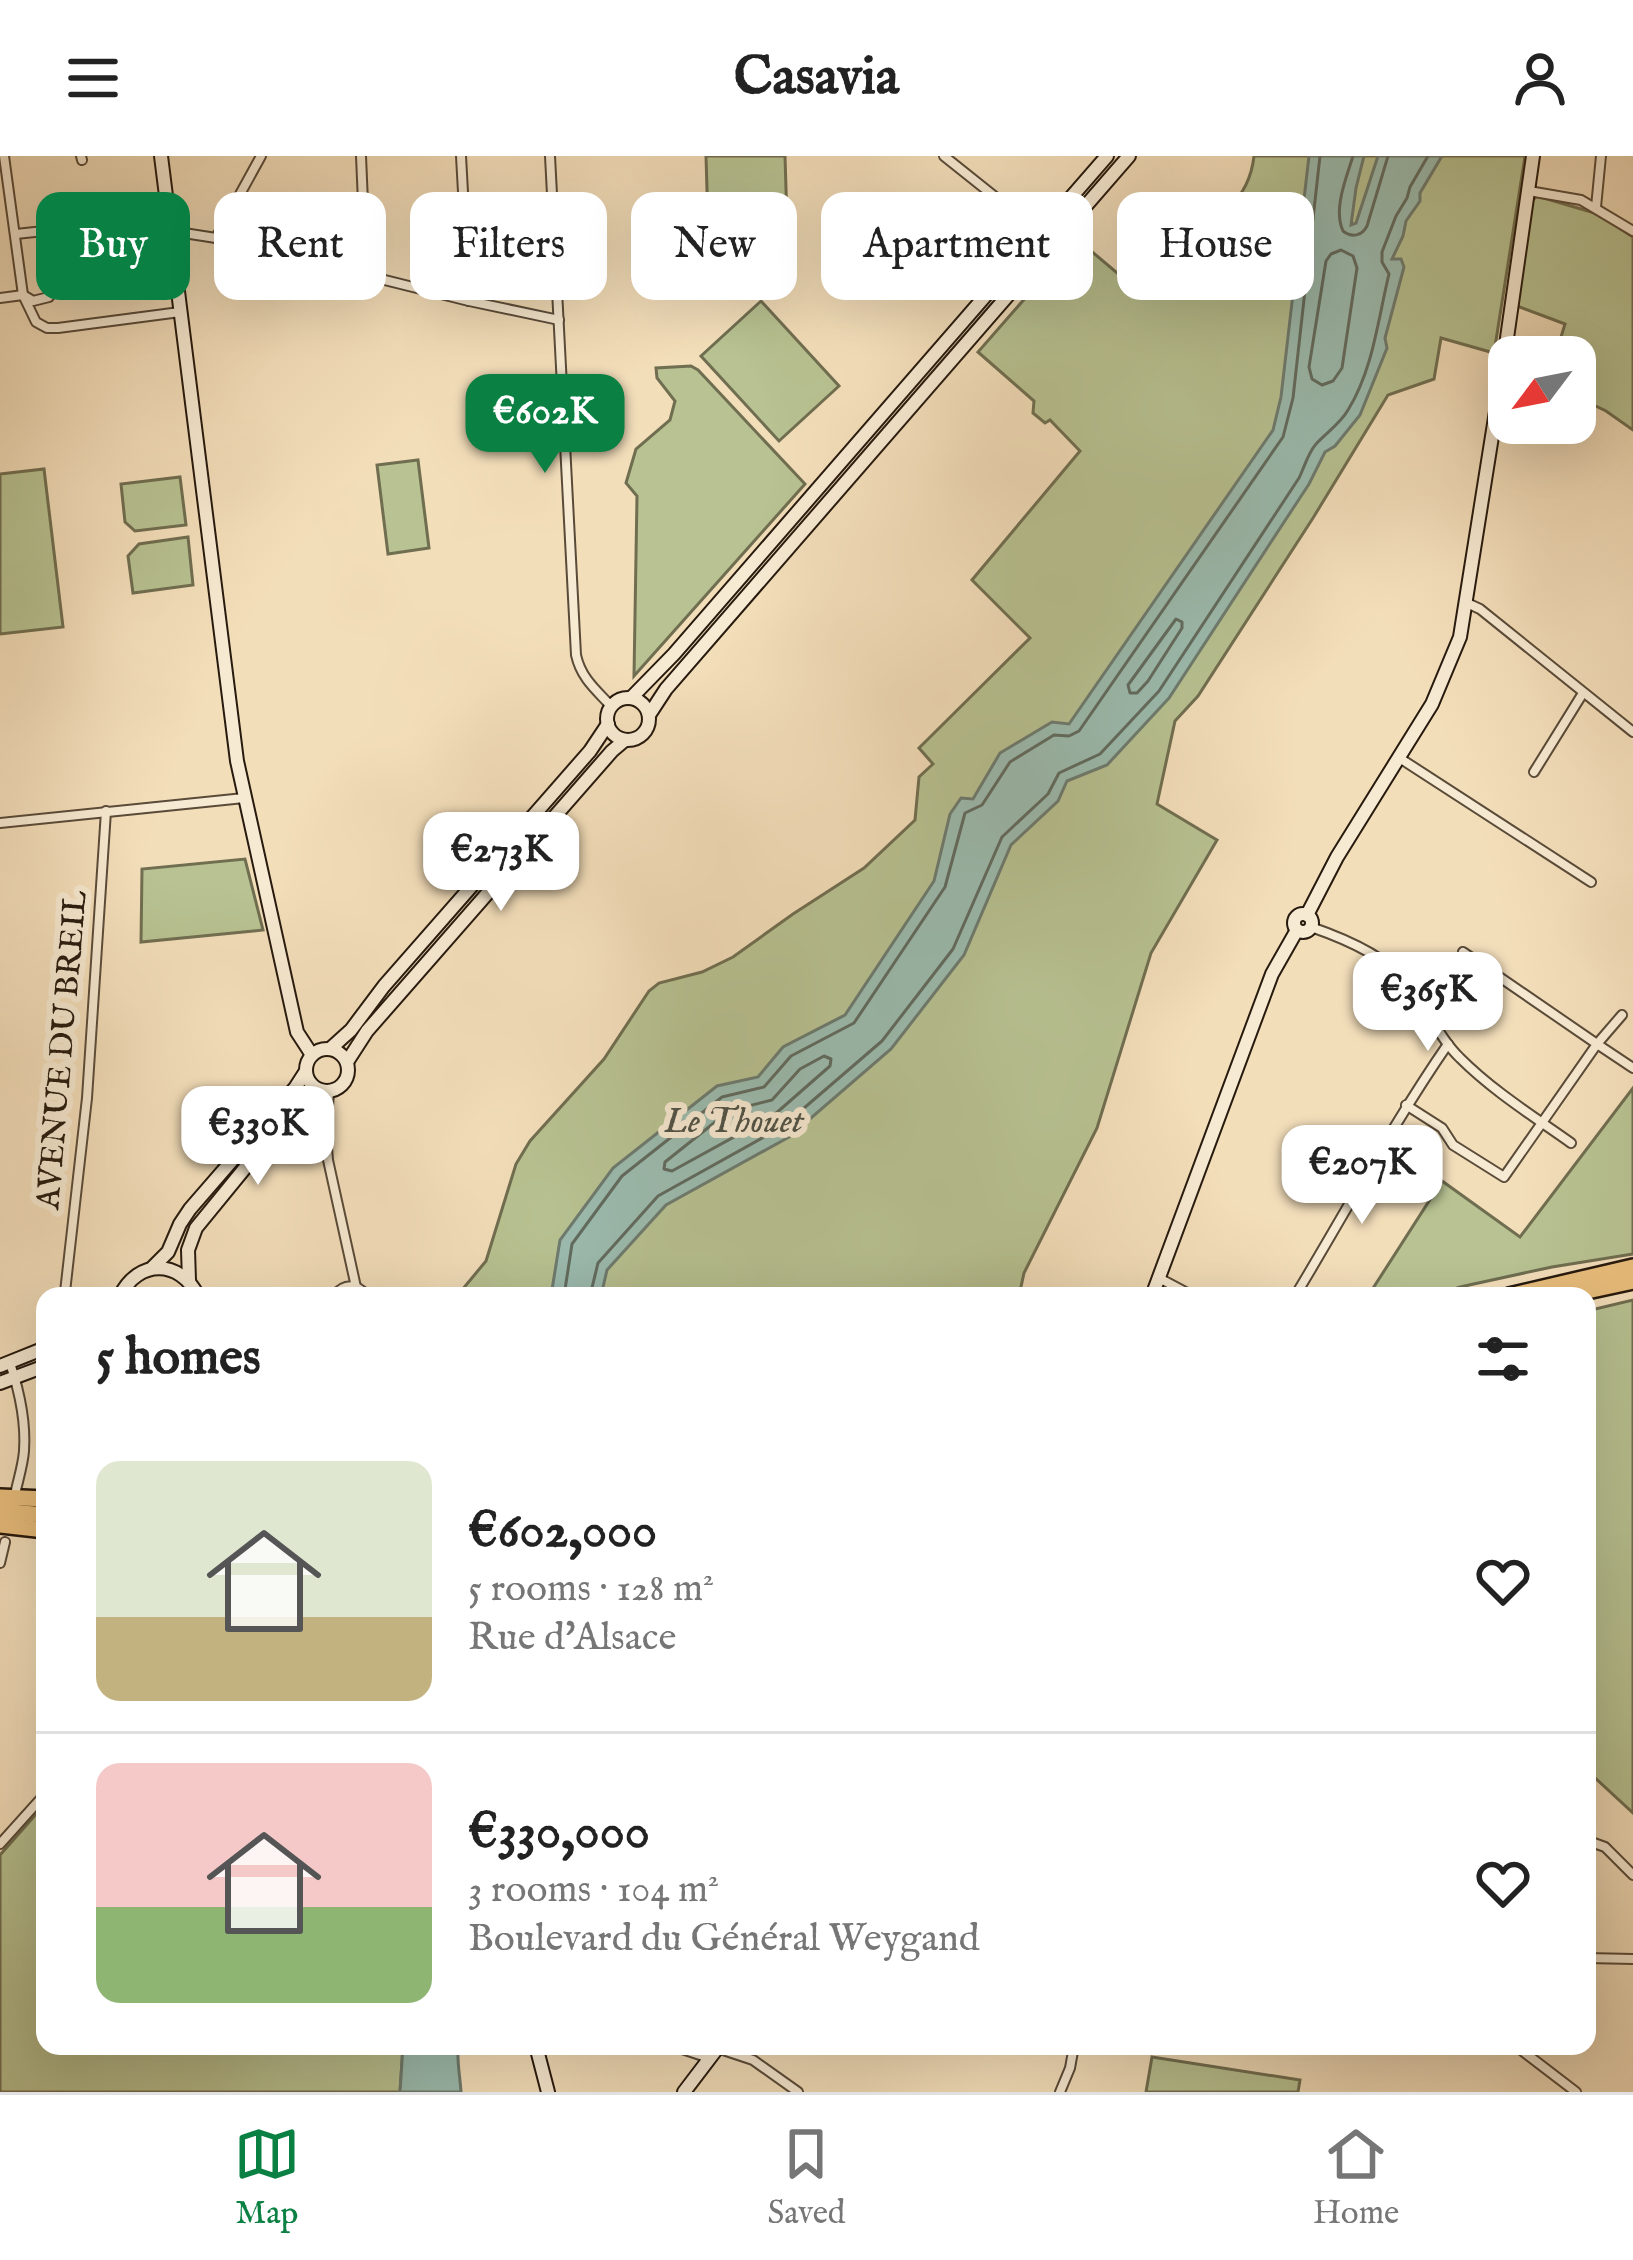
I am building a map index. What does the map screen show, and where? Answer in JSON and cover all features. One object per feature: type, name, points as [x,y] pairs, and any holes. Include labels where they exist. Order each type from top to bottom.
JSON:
[{"type":"highway","points":[[1547,1287],[1633,1267]]},
{"type":"highway","points":[[1596,1289],[1633,1281]]},
{"type":"highway","points":[[0,1511],[36,1514]]},
{"type":"highway","points":[[5,1531],[36,1533]]},
{"type":"main road","points":[[161,156],[166,192]]},
{"type":"main road","points":[[1075,192],[1107,156]]},
{"type":"main road","points":[[1093,197],[1129,156]]},
{"type":"main road","points":[[1156,1287],[1281,954],[1305,924],[1337,857],[1432,704],[1452,661],[1467,603],[1533,156]]},
{"type":"main road","points":[[180,300],[231,723],[297,1032],[312,1055]]},
{"type":"main road","points":[[632,698],[981,300]]},
{"type":"main road","points":[[608,724],[625,740],[643,734],[666,689],[1004,300]]},
{"type":"main road","points":[[330,1049],[590,751],[608,724],[611,706],[632,698],[650,715]]},
{"type":"main road","points":[[347,1062],[367,1031],[625,740]]},
{"type":"main road","points":[[125,1287],[168,1252],[184,1216],[295,1088],[312,1055],[330,1049],[343,1056],[346,1082],[297,1106],[191,1236],[189,1280],[193,1287]]},
{"type":"main road","points":[[306,1071],[309,1082],[323,1091]]},
{"type":"main road","points":[[152,1268],[165,1268],[189,1280]]},
{"type":"main road","points":[[5,1365],[36,1352]]},
{"type":"main road","points":[[0,1383],[36,1370]]},
{"type":"main road","points":[[538,2055],[548,2092]]},
{"type":"main road","points":[[684,2092],[712,2055]]},
{"type":"street","points":[[4,156],[22,296],[36,322],[58,328],[181,312]]},
{"type":"street","points":[[241,192],[261,156]]},
{"type":"street","points":[[361,156],[363,192]]},
{"type":"street","points":[[461,156],[469,301]]},
{"type":"street","points":[[550,156],[576,655],[590,686],[611,706]]},
{"type":"street","points":[[1595,207],[1601,156]]},
{"type":"street","points":[[946,157],[990,192]]},
{"type":"street","points":[[1528,191],[1581,200],[1633,231]]},
{"type":"street","points":[[0,298],[22,296],[33,301],[49,297],[53,288],[44,230],[16,234]]},
{"type":"street","points":[[386,280],[559,320]]},
{"type":"street","points":[[1467,603],[1633,732]]},
{"type":"street","points":[[1534,772],[1583,693]]},
{"type":"street","points":[[1398,757],[1591,882]]},
{"type":"street","points":[[0,823],[244,797]]},
{"type":"street","name":"AVENUE DU BREIL","points":[[66,1287],[87,1098],[106,811]]},
{"type":"street","points":[[1305,924],[1395,971],[1459,1058],[1571,1143]]},
{"type":"street","points":[[1463,952],[1633,1068]]},
{"type":"street","points":[[1406,1105],[1442,1128],[1453,1145],[1504,1177],[1622,1015]]},
{"type":"street","points":[[1299,1287],[1406,1105],[1448,1044]]},
{"type":"street","points":[[323,1091],[328,1160],[356,1287],[344,1287]]},
{"type":"street","points":[[258,1149],[300,1122],[313,1124],[326,1135]]},
{"type":"street","points":[[1159,1278],[1176,1287]]},
{"type":"street","points":[[5,1365],[15,1378],[25,1441],[24,1459],[8,1493]]},
{"type":"street","points":[[0,1562],[5,1531]]},
{"type":"street","points":[[0,1844],[36,1804]]},
{"type":"street","points":[[1596,1844],[1633,1875]]},
{"type":"street","points":[[1596,1958],[1633,1959]]},
{"type":"street","points":[[732,2055],[753,2060],[796,2090]]},
{"type":"street","points":[[1060,2092],[1072,2055]]},
{"type":"street","points":[[1528,2055],[1576,2092]]},
{"type":"green space","points":[[706,156],[785,156],[786,192],[707,192]]},
{"type":"green space","points":[[1254,156],[1525,156],[1497,336],[1488,336],[1488,351],[1441,338],[1434,379],[1388,395],[1198,696],[1175,721],[1157,804],[1217,840],[1151,953],[1097,1128],[1021,1287],[464,1287],[486,1261],[516,1164],[530,1141],[604,1059],[649,991],[659,983],[702,972],[733,957],[864,868],[915,820],[919,777],[933,764],[919,748],[1030,638],[972,580],[1080,451],[1050,420],[1045,423],[1033,413],[1034,401],[978,352],[1024,300],[1093,300],[1093,253],[1117,273],[1117,300],[1314,300],[1314,192],[1242,192]]},
{"type":"green space","points":[[1537,196],[1598,214],[1633,237],[1633,430],[1596,406],[1596,336],[1561,336],[1565,324],[1517,306],[1532,201]]},
{"type":"green space","points":[[761,301],[839,386],[779,441],[701,356]]},
{"type":"green space","points":[[691,366],[805,484],[634,676],[637,496],[626,483],[636,449],[670,420],[675,401],[657,378],[656,368]]},
{"type":"green space","points":[[418,460],[429,548],[388,554],[377,465]]},
{"type":"green space","points":[[44,469],[63,627],[0,634],[0,474]]},
{"type":"green space","points":[[180,477],[186,525],[135,531],[125,522],[121,484]]},
{"type":"green space","points":[[188,537],[193,585],[133,593],[128,556],[139,544]]},
{"type":"green space","points":[[245,859],[263,930],[141,942],[142,869]]},
{"type":"green space","points":[[1633,1088],[1633,1254],[1460,1287],[1374,1287],[1442,1181],[1520,1237]]},
{"type":"green space","points":[[1633,1300],[1633,1813],[1596,1779],[1596,1309]]},
{"type":"green space","points":[[36,1814],[36,2055],[402,2055],[400,2092],[0,2092],[0,1855]]},
{"type":"green space","points":[[1152,2057],[1300,2080],[1298,2092],[1146,2092]]},
{"type":"water","name":"Le Thouet","points":[[1309,156],[1364,156],[1351,225],[1356,223],[1378,156],[1442,156],[1406,221],[1392,259],[1401,259],[1404,267],[1385,338],[1387,348],[1360,415],[1325,452],[1309,484],[1169,698],[1107,765],[1067,781],[1058,801],[1011,845],[964,955],[891,1049],[789,1137],[666,1205],[607,1270],[603,1287],[552,1287],[560,1240],[613,1168],[717,1086],[758,1077],[783,1047],[845,1015],[934,881],[950,814],[961,798],[973,799],[1000,753],[1052,722],[1069,724],[1273,430],[1292,300],[1314,300],[1314,192],[1305,192]]},
{"type":"water","points":[[402,2055],[458,2055],[461,2092],[400,2092]]}]
